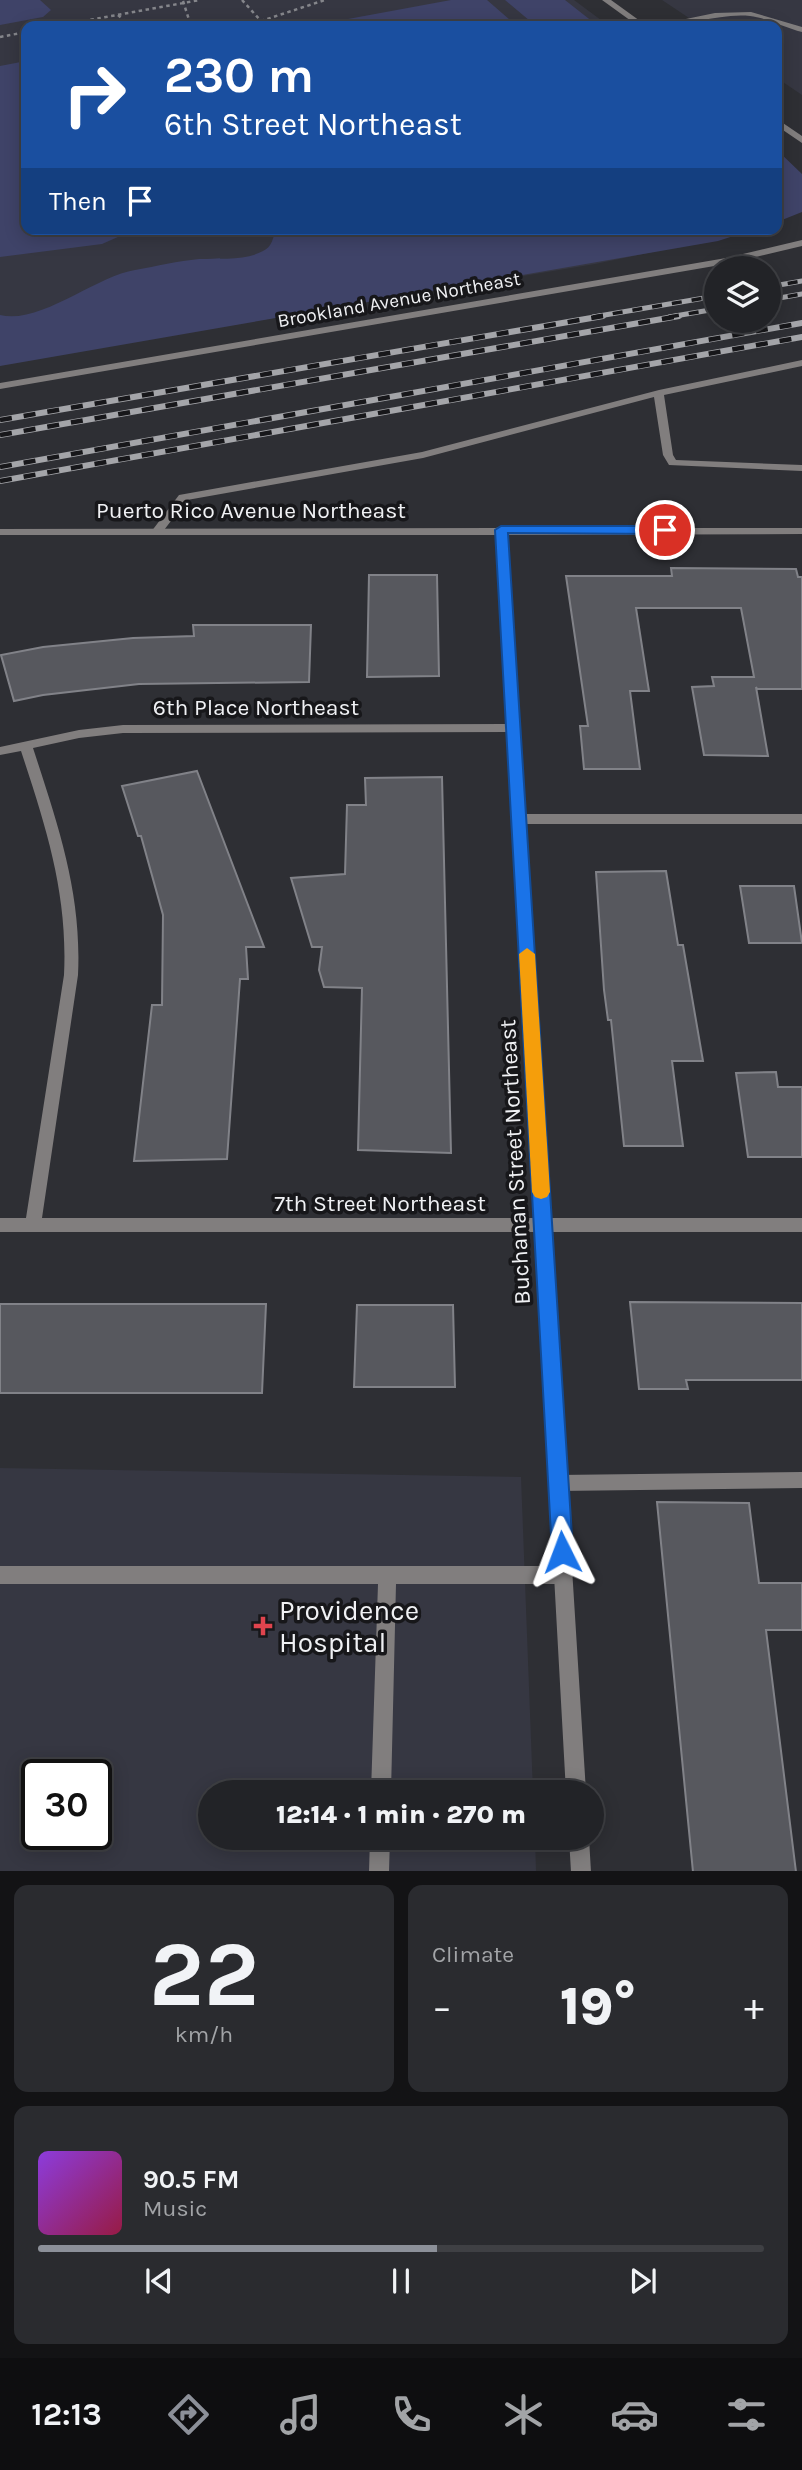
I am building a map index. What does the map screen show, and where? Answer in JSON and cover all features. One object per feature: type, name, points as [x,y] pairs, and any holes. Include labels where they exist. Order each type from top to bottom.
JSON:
[{"type":"street","points":[[606,0],[636,21]]},
{"type":"street","points":[[683,21],[715,15],[751,14],[773,21]]},
{"type":"street","points":[[782,24],[802,30]]},
{"type":"street","points":[[782,125],[802,139]]},
{"type":"street","name":"Brookland Avenue Northeast","points":[[0,386],[726,261],[802,243]]},
{"type":"street","points":[[157,532],[183,497],[423,455],[659,393],[802,363]]},
{"type":"street","points":[[659,393],[668,455],[673,463],[802,468]]},
{"type":"street","name":"Buchanan Street Northeast","points":[[501,530],[575,1780]]},
{"type":"street","name":"Puerto Rico Avenue Northeast","points":[[0,532],[802,531]]},
{"type":"street","name":"6th Place Northeast","points":[[0,751],[79,734],[151,728],[513,728]]},
{"type":"street","points":[[26,745],[66,875],[74,933],[72,975],[33,1225]]},
{"type":"street","points":[[519,819],[802,819]]},
{"type":"street","name":"7th Street Northeast","points":[[0,1225],[802,1225]]},
{"type":"street","points":[[558,1483],[802,1480]]},
{"type":"street","points":[[0,1575],[564,1575]]},
{"type":"street","points":[[381,1780],[387,1575]]},
{"type":"street","points":[[379,1871],[380,1850]]},
{"type":"street","points":[[580,1850],[581,1871]]},
{"type":"path","points":[[84,21],[200,0]]},
{"type":"path","points":[[242,0],[261,21],[325,0]]},
{"type":"path","points":[[183,1],[189,21]]},
{"type":"path","points":[[117,15],[124,21]]},
{"type":"path","points":[[0,37],[21,33]]},
{"type":"shaded area","points":[[0,0],[574,0],[602,21],[21,21],[21,235],[734,235],[595,264],[0,364]]},
{"type":"shaded area","points":[[0,0],[40,0],[51,10],[43,17],[0,25]]},
{"type":"shaded area","points":[[451,0],[487,0],[511,21],[337,21]]},
{"type":"shaded area","points":[[505,0],[565,0],[592,21],[530,21]]},
{"type":"shaded area","points":[[662,0],[802,0],[802,95],[782,81],[782,21],[694,21]]},
{"type":"shaded area","points":[[21,62],[21,235],[122,235],[102,244],[0,257],[0,66]]},
{"type":"shaded area","points":[[782,155],[802,174],[802,212],[782,220]]},
{"type":"shaded area","points":[[274,235],[736,235],[718,241],[0,366],[0,315],[16,316],[50,307],[120,274],[191,260],[240,258],[263,251],[272,242]]},
{"type":"shaded area","name":"Providence Hospital","points":[[0,1468],[521,1477],[533,1780],[198,1780],[198,1850],[535,1850],[536,1871],[0,1871]]},
{"type":"building","points":[[671,568],[796,569],[798,577],[802,577],[802,689],[756,687],[768,756],[704,755],[692,687],[714,686],[712,677],[754,677],[741,608],[636,608],[649,691],[630,691],[640,769],[584,769],[580,726],[588,726],[566,576],[672,576]]},
{"type":"building","points":[[369,575],[437,575],[439,676],[367,677]]},
{"type":"building","points":[[193,625],[311,625],[309,682],[139,684],[14,701],[1,655],[43,647],[133,638],[194,636]]},
{"type":"building","points":[[197,771],[264,947],[246,947],[248,979],[240,979],[227,1159],[134,1161],[152,1005],[162,1005],[163,915],[141,836],[138,836],[122,786]]},
{"type":"building","points":[[442,777],[451,1153],[358,1150],[362,988],[324,987],[319,970],[322,947],[312,947],[291,878],[345,874],[347,805],[366,805],[365,778]]},
{"type":"building","points":[[666,871],[678,945],[683,945],[703,1061],[672,1061],[683,1146],[624,1146],[611,1020],[608,1020],[604,990],[596,872]]},
{"type":"building","points":[[740,886],[794,886],[802,943],[749,943]]},
{"type":"building","points":[[776,1072],[778,1087],[802,1087],[802,1157],[748,1157],[736,1073]]},
{"type":"building","points":[[630,1302],[802,1303],[802,1380],[686,1380],[688,1389],[639,1389]]},
{"type":"building","points":[[0,1304],[266,1304],[262,1393],[0,1393]]},
{"type":"building","points":[[357,1305],[453,1305],[455,1387],[354,1387]]},
{"type":"building","points":[[657,1502],[749,1503],[759,1583],[802,1583],[802,1630],[766,1630],[796,1871],[693,1871]]},
{"type":"railway","points":[[781,285],[802,281]]},
{"type":"railway","points":[[781,298],[802,294]]},
{"type":"railway","points":[[593,317],[704,298]]},
{"type":"railway","points":[[669,317],[704,311]]},
{"type":"railway","points":[[0,420],[603,316]]},
{"type":"railway","points":[[0,435],[679,316]]},
{"type":"railway","points":[[0,467],[802,323]]},
{"type":"railway","points":[[0,481],[802,337]]},
{"type":"slow traffic","points":[[527,954],[541,1192]]},
{"type":"place","name":"Providence Hospital","points":[[263,1626]]},
{"type":"route","points":[[562,1552],[501,530],[665,530]]}]
